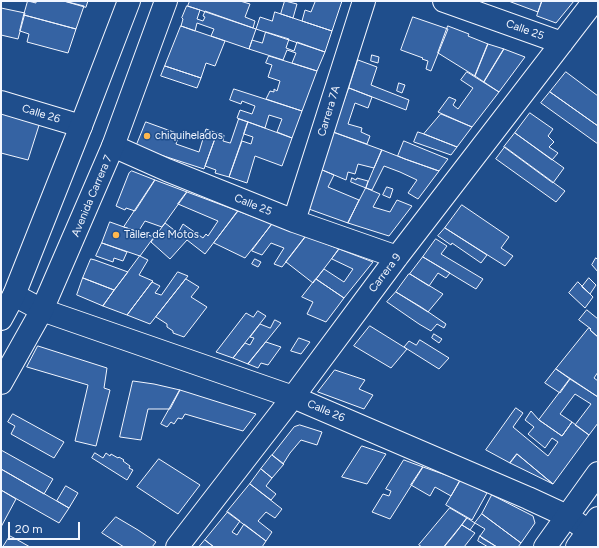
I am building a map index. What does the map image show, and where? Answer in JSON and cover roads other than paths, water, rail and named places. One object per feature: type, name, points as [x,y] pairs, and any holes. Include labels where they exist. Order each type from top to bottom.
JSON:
[{"type":"street","points":[[1,319],[14,295],[129,1]]},
{"type":"street","name":"Avenida Carrera 7","points":[[1,383],[42,310],[113,146],[166,1]]},
{"type":"street","name":"Carrera 7A","points":[[294,222],[364,1]]},
{"type":"street","name":"Calle 25","points":[[444,1],[562,44]]},
{"type":"street","name":"Carrera 9","points":[[177,547],[293,397],[396,257],[594,1]]},
{"type":"street","name":"Calle 26","points":[[1,102],[81,126]]},
{"type":"street","name":"Calle 25","points":[[113,146],[167,170],[294,222],[396,257]]},
{"type":"street","name":"Calle 26","points":[[14,295],[42,310],[293,397],[567,516],[590,533]]},
{"type":"street","points":[[545,547],[598,473]]},
{"type":"place","name":"chiquihelados","points":[[147,136]]},
{"type":"place","name":"Taller de Motos","points":[[116,235]]}]
